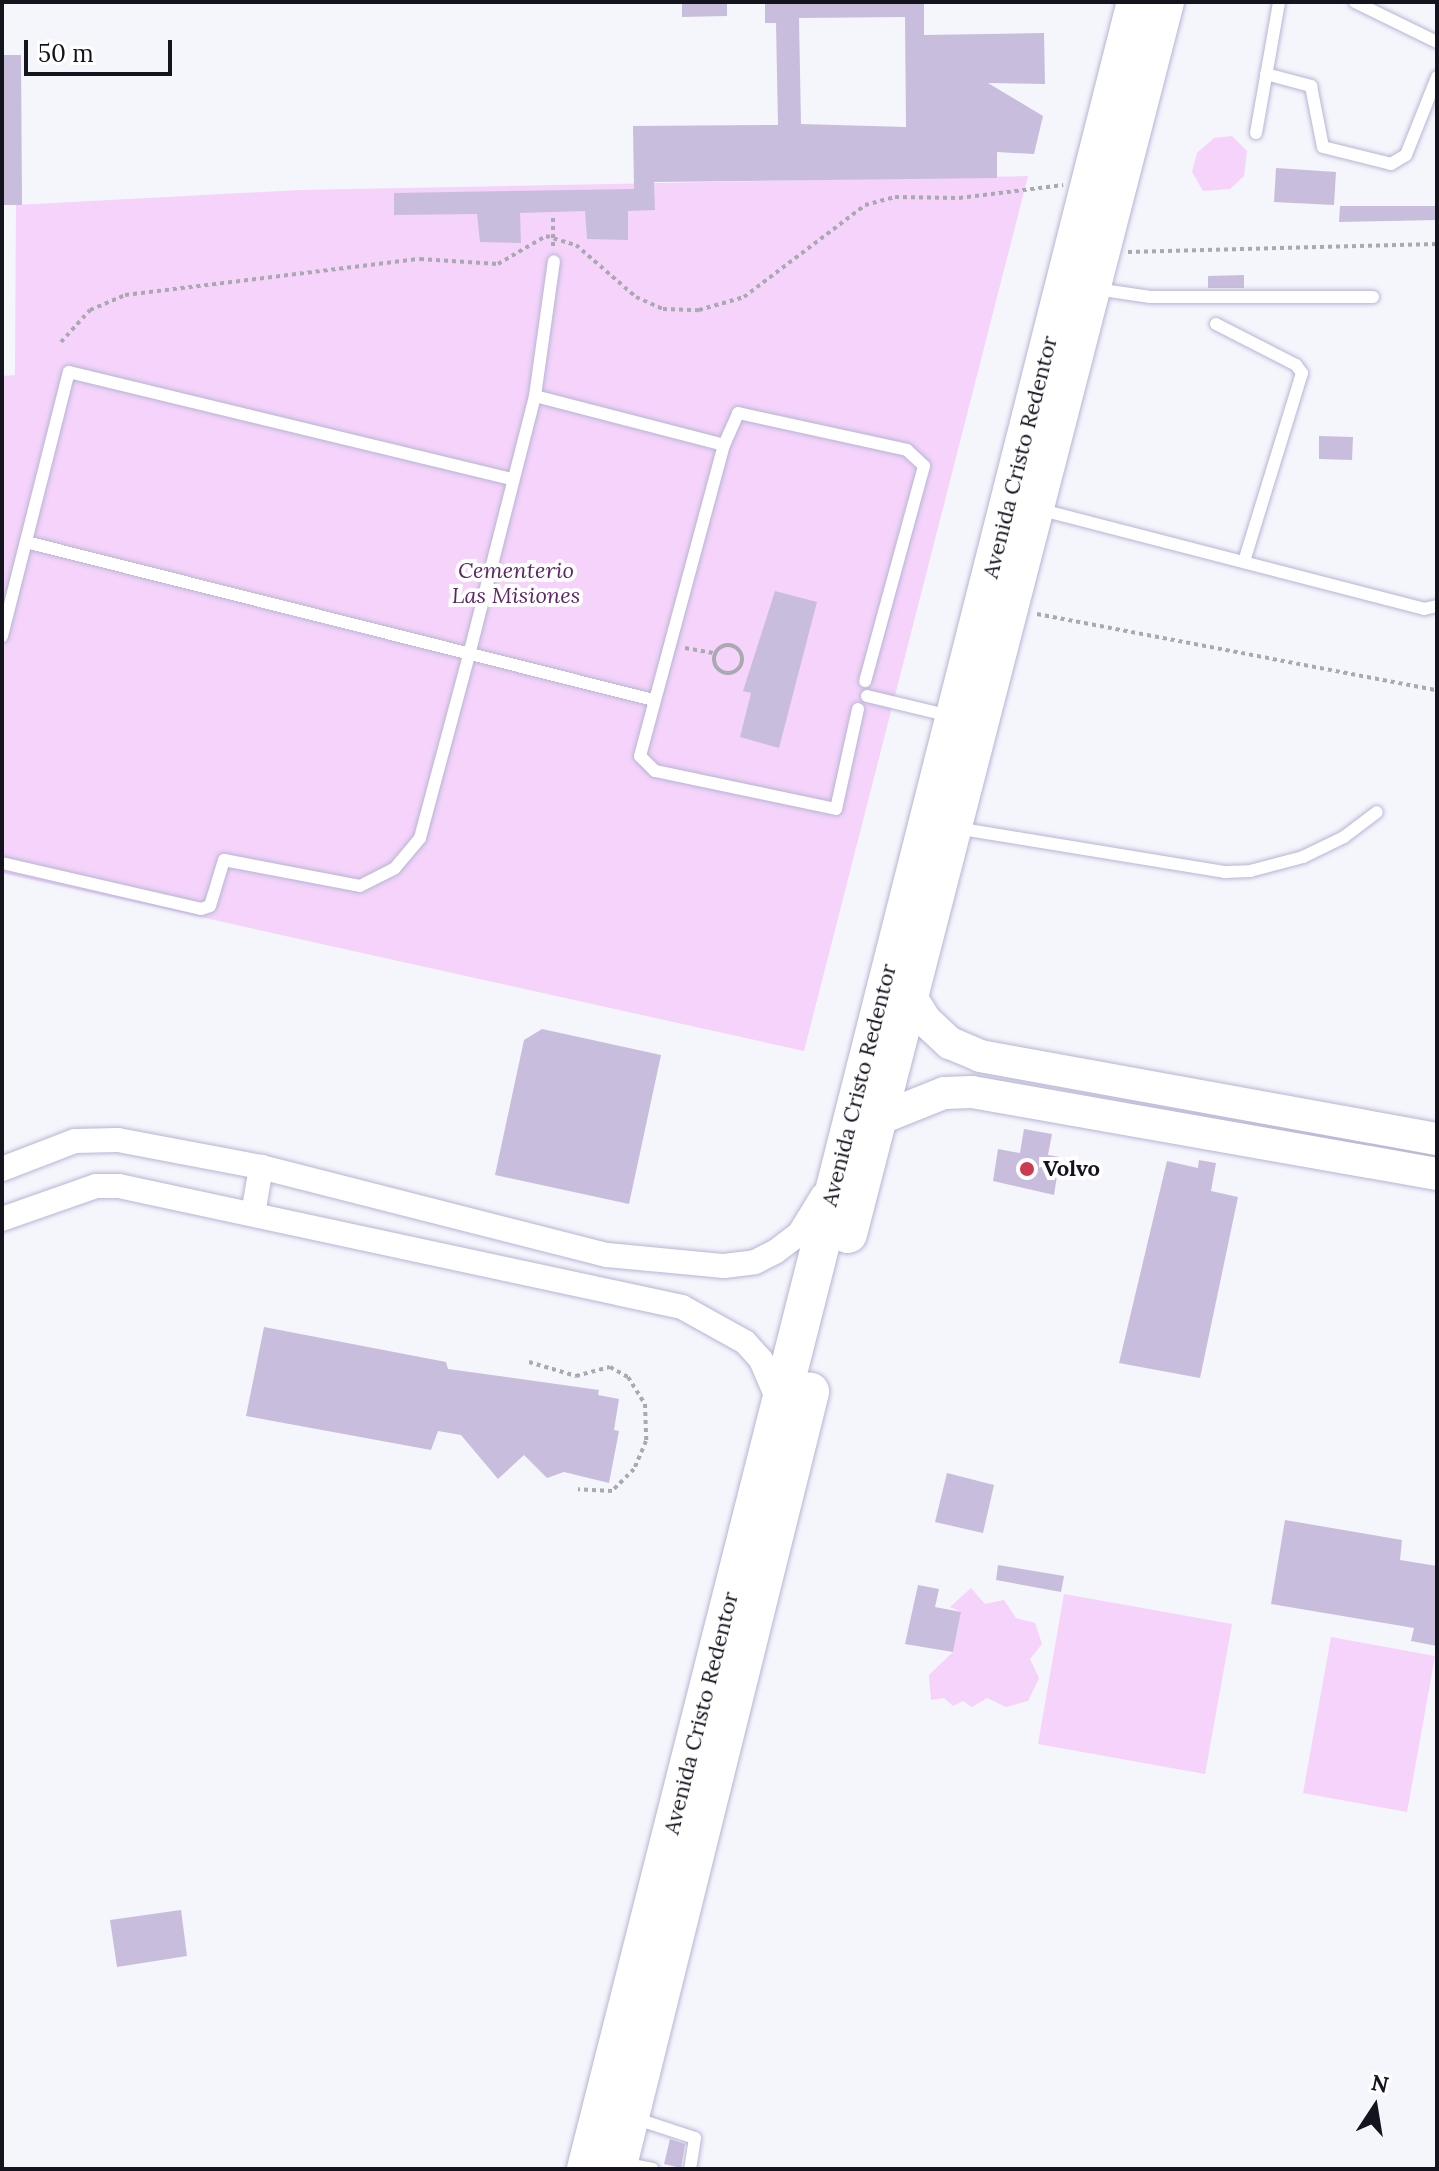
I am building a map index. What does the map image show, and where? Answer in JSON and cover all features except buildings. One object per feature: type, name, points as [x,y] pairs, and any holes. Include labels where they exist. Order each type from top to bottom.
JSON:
[{"type":"highway","name":"Avenida Cristo Redentor","points":[[618,2167],[779,1406],[1136,2]]},
{"type":"highway","name":"Avenida Cristo Redentor","points":[[618,2167],[909,994],[1011,609],[1165,2]]},
{"type":"main road","points":[[909,994],[926,1021],[950,1043],[980,1056],[1437,1139]]},
{"type":"main road","points":[[972,1092],[980,1056]]},
{"type":"main road","points":[[879,1119],[944,1093],[972,1092],[1437,1174]]},
{"type":"street","points":[[2,1169],[93,1139],[261,1167],[634,1260],[724,1266],[755,1262],[799,1234],[836,1177]]},
{"type":"street","points":[[253,1214],[261,1167]]},
{"type":"street","points":[[2,1219],[96,1186],[253,1214],[682,1307],[725,1326],[761,1360],[779,1406]]},
{"type":"street","points":[[569,1281],[583,1267],[574,1247]]},
{"type":"street","points":[[629,1295],[611,1270],[634,1260]]},
{"type":"lane","points":[[1256,133],[1279,2]]},
{"type":"lane","points":[[1355,2],[1437,42]]},
{"type":"lane","points":[[1266,74],[1311,86],[1323,147],[1391,164],[1406,155],[1437,77]]},
{"type":"lane","points":[[2,863],[201,909],[210,906],[220,864],[231,859],[360,886],[373,884],[395,868],[420,838],[469,655],[511,479],[535,396],[554,261]]},
{"type":"lane","points":[[1097,271],[1150,297],[1373,297]]},
{"type":"lane","points":[[1216,324],[1296,365],[1302,373],[1244,562]]},
{"type":"lane","points":[[2,636],[64,377],[77,371],[511,479]]},
{"type":"lane","points":[[535,396],[724,445]]},
{"type":"lane","points":[[858,709],[841,801],[826,811],[645,767],[640,756],[724,445],[732,420],[747,411],[907,450],[924,466],[865,681]]},
{"type":"lane","points":[[1036,509],[1424,609],[1437,606]]},
{"type":"lane","points":[[26,542],[653,700]]},
{"type":"lane","points":[[867,696],[953,716]]},
{"type":"lane","points":[[953,827],[1225,872],[1250,871],[1303,857],[1344,837],[1377,812]]},
{"type":"lane","points":[[629,2117],[695,2138],[690,2169]]},
{"type":"path","points":[[61,342],[90,310],[125,295],[420,259],[498,264],[532,242],[553,236],[576,245],[636,297],[663,309],[699,310],[756,289],[865,205],[895,197],[959,198],[1090,183]]},
{"type":"path","points":[[553,218],[554,261]]},
{"type":"path","points":[[1097,271],[1437,244]]},
{"type":"path","points":[[1011,609],[1437,690]]},
{"type":"path","points":[[668,645],[714,653]]},
{"type":"path","points":[[733,646],[740,651],[740,665],[729,673],[720,671],[714,653],[720,647],[733,646]]},
{"type":"path","points":[[529,1362],[576,1376],[610,1367],[634,1384],[645,1404],[646,1441],[634,1469],[612,1491],[578,1489]]},
{"type":"green space","points":[[1232,136],[1247,151],[1244,176],[1230,189],[1203,191],[1192,172],[1197,153],[1214,138]]},
{"type":"green space","name":"Cementerio Las Misiones","points":[[1028,176],[804,1051],[2,873],[2,376],[15,375],[16,205],[300,190]]},
{"type":"green space","points":[[971,1588],[985,1604],[1004,1600],[1016,1618],[1035,1623],[1042,1644],[1030,1659],[1039,1678],[1028,1701],[1006,1707],[987,1698],[972,1707],[963,1701],[953,1706],[944,1698],[931,1700],[929,1675],[953,1652],[961,1612],[950,1607]]},
{"type":"green space","points":[[1064,1594],[1232,1624],[1205,1774],[1038,1744]]},
{"type":"green space","points":[[1331,1637],[1435,1656],[1407,1812],[1303,1793]]},
{"type":"place","name":"Volvo","points":[[1027,1169]]}]
